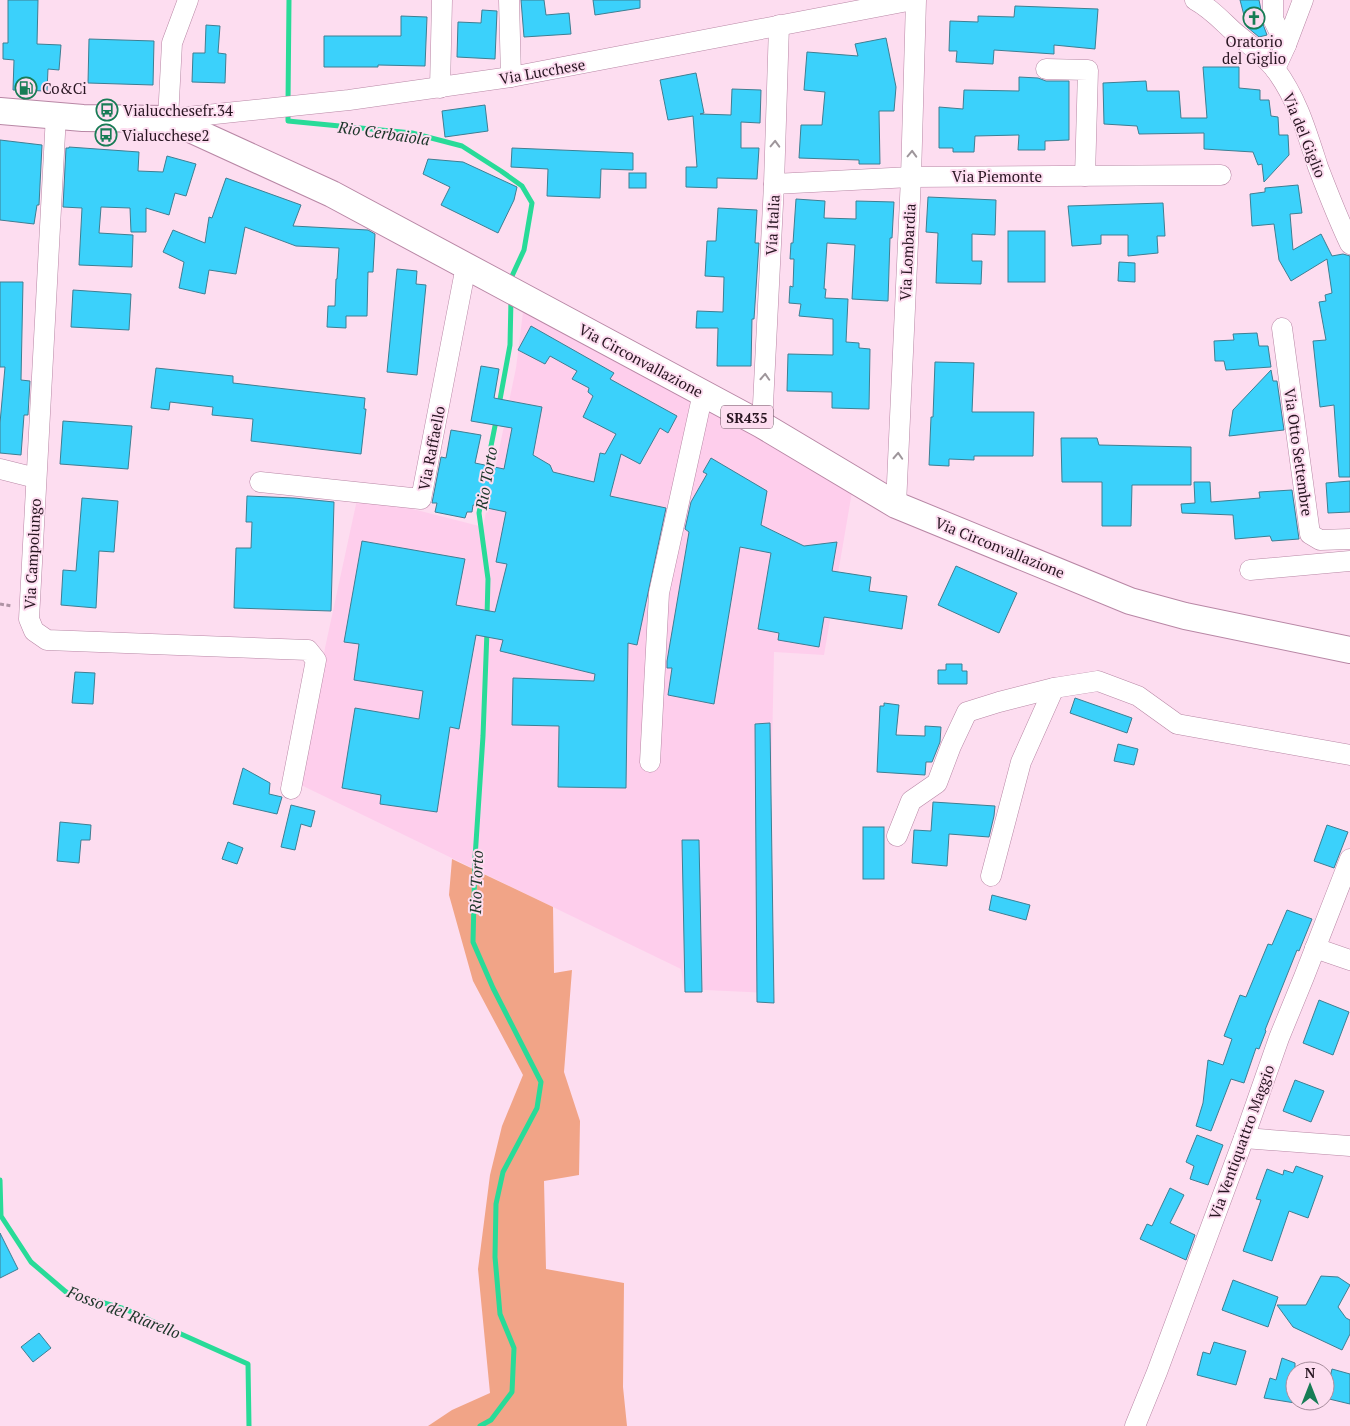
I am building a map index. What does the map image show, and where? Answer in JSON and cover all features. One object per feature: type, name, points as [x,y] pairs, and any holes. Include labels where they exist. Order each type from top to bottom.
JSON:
[{"type":"main road","name":"SR435","points":[[0,111],[83,118],[168,119]]},
{"type":"main road","name":"Via Circonvallazione","points":[[168,119],[332,194],[762,425],[896,505],[1130,601],[1186,616],[1350,650]]},
{"type":"street","points":[[168,119],[172,43],[188,0]]},
{"type":"street","points":[[440,88],[442,0]]},
{"type":"street","points":[[509,0],[511,77]]},
{"type":"street","name":"Via Lucchese","points":[[168,119],[349,100],[511,77],[915,0]]},
{"type":"street","name":"Via Lombardia","points":[[896,505],[911,177],[915,0]]},
{"type":"street","points":[[1195,0],[1207,7],[1260,53],[1275,70],[1303,0]]},
{"type":"street","points":[[1274,0],[1273,19],[1286,45]]},
{"type":"street","name":"Via Italia","points":[[762,425],[774,184],[779,25]]},
{"type":"street","points":[[1046,69],[1088,70],[1085,176]]},
{"type":"street","name":"Via del Giglio","points":[[1275,70],[1288,90],[1303,122],[1340,224],[1350,244]]},
{"type":"street","name":"Via Campolungo","points":[[56,115],[29,619],[34,631],[47,640],[308,650],[316,660],[291,789]]},
{"type":"street","name":"Via Piemonte","points":[[774,184],[911,177],[1221,175]]},
{"type":"street","name":"Via Raffaello","points":[[260,482],[421,499],[466,266]]},
{"type":"street","name":"Via Otto Settembre","points":[[1282,328],[1310,534],[1320,540],[1350,539]]},
{"type":"street","points":[[650,762],[659,594],[703,394]]},
{"type":"street","points":[[0,469],[36,478]]},
{"type":"street","points":[[1250,570],[1350,561]]},
{"type":"street","points":[[897,836],[911,801],[937,783],[967,712],[1054,688],[1098,681],[1138,696],[1177,724],[1350,755]]},
{"type":"street","points":[[991,876],[1021,762],[1054,688]]},
{"type":"street","name":"Via Ventiquattro Maggio","points":[[1134,1426],[1157,1372],[1279,1038],[1350,859]]},
{"type":"street","points":[[1314,948],[1350,960]]},
{"type":"street","points":[[1244,1138],[1350,1146]]},
{"type":"shaded area","points":[[524,304],[854,480],[824,655],[774,652],[767,993],[684,989],[681,969],[301,785],[325,648],[358,495],[483,527],[516,368]]},
{"type":"shaded area","points":[[452,859],[553,907],[554,973],[572,970],[564,1072],[580,1121],[579,1175],[544,1181],[546,1269],[624,1283],[623,1387],[627,1426],[428,1426],[452,1410],[490,1393],[478,1269],[490,1175],[502,1126],[523,1075],[473,981],[449,895]]},
{"type":"building","points":[[8,0],[38,0],[37,44],[61,45],[59,70],[48,69],[47,91],[13,90],[14,60],[3,59],[3,43],[8,43]]},
{"type":"building","points":[[521,0],[544,0],[546,15],[569,13],[571,34],[524,37]]},
{"type":"building","points":[[593,0],[640,0],[640,8],[595,15]]},
{"type":"building","name":"Oratorio del Giglio","points":[[1240,0],[1259,0],[1261,19],[1267,35],[1259,37],[1247,27]]},
{"type":"building","points":[[1015,6],[1098,9],[1095,49],[1054,45],[1054,54],[994,50],[993,64],[956,62],[957,51],[949,51],[950,21],[978,22],[978,16],[1014,17]]},
{"type":"building","points":[[482,10],[497,11],[495,59],[457,57],[458,22],[481,23]]},
{"type":"building","points":[[401,16],[427,17],[425,66],[324,67],[324,36],[401,36]]},
{"type":"building","points":[[206,25],[220,26],[218,53],[226,54],[225,83],[192,82],[193,53],[205,53]]},
{"type":"building","points":[[886,38],[896,87],[894,111],[879,111],[880,164],[859,164],[859,160],[799,158],[801,125],[822,125],[825,92],[804,90],[807,52],[858,56],[855,44]]},
{"type":"building","points":[[89,39],[154,41],[153,85],[88,83]]},
{"type":"building","points":[[1203,67],[1239,67],[1239,88],[1260,90],[1260,100],[1269,100],[1271,116],[1278,117],[1279,135],[1288,135],[1289,155],[1264,182],[1262,164],[1258,165],[1253,152],[1204,149],[1204,133],[1139,134],[1137,126],[1104,124],[1103,83],[1146,81],[1147,91],[1179,91],[1181,118],[1207,118]]},
{"type":"building","points":[[696,73],[704,113],[700,114],[731,115],[732,89],[761,90],[760,123],[741,122],[741,148],[759,148],[757,179],[717,178],[717,188],[686,187],[686,167],[697,167],[693,116],[668,120],[660,80]]},
{"type":"building","points":[[1019,77],[1038,78],[1046,81],[1069,81],[1069,140],[1045,141],[1045,150],[1018,150],[1019,135],[975,136],[974,152],[953,152],[953,148],[939,148],[939,107],[963,109],[964,90],[1019,91]]},
{"type":"building","points":[[485,105],[488,131],[445,137],[442,111]]},
{"type":"building","points":[[0,140],[42,145],[39,205],[37,205],[34,224],[0,220]]},
{"type":"building","points":[[66,148],[139,152],[138,171],[163,172],[167,156],[196,164],[186,196],[175,193],[169,215],[146,208],[146,232],[131,232],[130,208],[101,207],[99,233],[133,235],[132,267],[79,265],[82,208],[63,207]]},
{"type":"building","points":[[512,148],[633,153],[633,170],[601,169],[600,198],[547,196],[548,169],[511,167]]},
{"type":"building","points":[[428,159],[463,162],[517,187],[514,200],[498,233],[441,205],[450,187],[423,174]]},
{"type":"building","points":[[629,173],[646,173],[646,188],[629,188]]},
{"type":"building","points":[[226,178],[301,205],[293,226],[368,230],[375,234],[373,272],[368,272],[367,316],[346,316],[346,328],[327,327],[328,306],[335,306],[339,248],[296,246],[245,227],[236,274],[209,270],[205,294],[179,288],[184,262],[163,252],[173,230],[205,243],[209,217],[212,218]]},
{"type":"building","points":[[1298,185],[1302,213],[1290,214],[1293,250],[1321,234],[1332,256],[1343,254],[1350,256],[1350,477],[1339,477],[1334,405],[1320,407],[1313,341],[1326,340],[1319,302],[1326,301],[1325,295],[1332,293],[1327,259],[1291,281],[1279,260],[1274,224],[1252,226],[1250,194],[1265,192],[1265,188]]},
{"type":"building","points":[[928,197],[996,200],[995,235],[972,234],[972,261],[982,261],[981,284],[936,283],[938,233],[926,232]]},
{"type":"building","points":[[796,199],[825,201],[824,218],[856,219],[856,201],[894,202],[892,238],[890,238],[888,301],[852,299],[855,245],[827,243],[825,298],[848,299],[846,342],[859,343],[859,348],[870,349],[869,409],[832,408],[832,392],[787,391],[788,354],[833,355],[833,319],[799,316],[801,304],[789,303],[790,286],[793,287],[794,259],[790,259]]},
{"type":"building","points":[[1163,203],[1165,236],[1157,236],[1158,253],[1128,256],[1128,235],[1101,235],[1101,244],[1072,246],[1068,206]]},
{"type":"building","points":[[718,208],[757,210],[755,243],[759,243],[754,319],[752,319],[751,366],[717,366],[718,328],[696,328],[697,311],[723,312],[724,277],[705,276],[707,241],[716,241]]},
{"type":"building","points":[[1008,231],[1045,231],[1045,282],[1008,282]]},
{"type":"building","points":[[1119,262],[1135,263],[1135,282],[1118,281]]},
{"type":"building","points":[[397,269],[417,271],[416,284],[426,285],[417,375],[387,372]]},
{"type":"building","points":[[0,282],[23,282],[21,380],[30,381],[28,415],[24,415],[21,455],[0,453],[0,423],[5,367],[0,367]]},
{"type":"building","points":[[73,290],[131,294],[129,330],[71,327]]},
{"type":"building","points":[[531,326],[614,373],[610,379],[677,416],[668,433],[660,428],[640,464],[621,454],[610,496],[666,508],[637,645],[628,643],[626,788],[558,787],[559,726],[512,725],[513,678],[594,681],[595,674],[500,651],[503,640],[476,635],[459,729],[450,727],[437,812],[380,804],[381,795],[342,788],[355,708],[419,719],[423,691],[354,680],[359,644],[344,642],[362,541],[465,559],[456,605],[495,612],[507,564],[496,562],[506,512],[473,505],[472,512],[467,512],[465,518],[435,512],[437,503],[432,503],[441,457],[446,458],[451,430],[481,435],[475,463],[504,469],[512,428],[471,421],[481,366],[499,369],[494,398],[542,407],[533,455],[550,465],[553,472],[594,482],[600,453],[605,454],[616,434],[583,417],[593,396],[588,392],[589,388],[572,379],[577,371],[550,356],[545,364],[518,350]]},
{"type":"building","points":[[1257,333],[1259,346],[1268,346],[1271,367],[1226,370],[1224,361],[1215,361],[1214,341],[1234,340],[1233,334]]},
{"type":"building","points":[[935,362],[974,363],[972,412],[1034,412],[1033,456],[974,456],[974,460],[949,459],[949,466],[929,465]]},
{"type":"building","points":[[156,368],[233,376],[233,383],[365,398],[364,409],[366,409],[361,454],[251,441],[253,419],[212,415],[213,407],[170,402],[169,410],[151,408]]},
{"type":"building","points":[[1271,370],[1273,381],[1277,381],[1284,430],[1229,436],[1233,410]]},
{"type":"building","points":[[63,421],[132,426],[128,469],[60,464]]},
{"type":"building","points":[[1061,438],[1097,438],[1099,445],[1191,447],[1191,485],[1132,485],[1131,526],[1102,526],[1102,482],[1062,482]]},
{"type":"building","points":[[711,458],[767,491],[761,525],[804,546],[837,542],[832,571],[871,577],[869,591],[907,596],[902,629],[824,617],[819,647],[778,640],[779,633],[758,629],[771,553],[740,547],[714,704],[668,695],[672,668],[667,668],[667,661],[689,532],[685,529],[691,502],[707,474],[703,472]]},
{"type":"building","points":[[1350,481],[1350,512],[1328,513],[1326,483]]},
{"type":"building","points":[[1194,482],[1210,482],[1211,502],[1260,498],[1259,492],[1292,490],[1299,539],[1272,541],[1270,536],[1235,539],[1233,515],[1182,513],[1181,504],[1195,503]]},
{"type":"building","points":[[247,496],[334,502],[331,611],[234,608],[236,548],[251,548],[252,522],[246,522]]},
{"type":"building","points":[[82,498],[118,501],[114,552],[99,551],[96,608],[61,605],[63,570],[76,571]]},
{"type":"building","points":[[956,566],[1017,593],[999,633],[938,605]]},
{"type":"building","points":[[946,664],[962,664],[962,671],[967,671],[967,684],[938,684],[938,670],[946,670]]},
{"type":"building","points":[[75,672],[95,673],[93,704],[72,703]]},
{"type":"building","points":[[1075,698],[1132,718],[1127,733],[1070,713]]},
{"type":"building","points":[[884,703],[899,705],[896,735],[925,736],[925,726],[941,727],[940,742],[932,762],[926,762],[925,775],[877,772],[880,706],[884,706]]},
{"type":"building","points":[[770,723],[774,1003],[757,1002],[755,724]]},
{"type":"building","points":[[1118,744],[1138,749],[1134,765],[1114,761]]},
{"type":"building","points":[[243,768],[270,783],[269,794],[282,797],[277,814],[233,804]]},
{"type":"building","points":[[933,802],[995,806],[989,837],[949,834],[947,866],[912,863],[914,830],[931,831]]},
{"type":"building","points":[[291,805],[315,811],[311,827],[301,824],[295,850],[281,847]]},
{"type":"building","points":[[60,822],[91,825],[90,840],[81,840],[79,863],[57,861]]},
{"type":"building","points":[[1327,825],[1348,832],[1334,868],[1314,861]]},
{"type":"building","points":[[863,827],[884,827],[884,879],[863,879]]},
{"type":"building","points":[[682,840],[699,840],[702,992],[685,992]]},
{"type":"building","points":[[228,842],[243,848],[237,864],[222,859]]},
{"type":"building","points":[[992,895],[1030,905],[1026,920],[989,910]]},
{"type":"building","points":[[1287,910],[1312,919],[1299,951],[1297,950],[1259,1049],[1256,1048],[1244,1083],[1231,1079],[1211,1131],[1196,1126],[1203,1103],[1208,1060],[1223,1065],[1232,1039],[1224,1036],[1240,995],[1246,997],[1268,944],[1272,945]]},
{"type":"building","points":[[1319,1000],[1349,1012],[1333,1055],[1303,1043]]},
{"type":"building","points":[[1295,1080],[1324,1091],[1311,1122],[1283,1111]]},
{"type":"building","points":[[1197,1135],[1223,1145],[1208,1185],[1190,1179],[1194,1166],[1186,1162]]},
{"type":"building","points":[[1296,1166],[1323,1176],[1308,1218],[1289,1211],[1272,1261],[1243,1251],[1261,1200],[1256,1199],[1267,1169],[1283,1175],[1284,1170],[1293,1173]]},
{"type":"building","points":[[1170,1188],[1184,1195],[1170,1223],[1195,1235],[1186,1260],[1140,1239],[1147,1224],[1152,1226]]},
{"type":"building","points":[[0,1233],[18,1269],[0,1278]]},
{"type":"building","points":[[1321,1276],[1338,1277],[1350,1285],[1338,1307],[1346,1318],[1350,1320],[1350,1334],[1342,1350],[1293,1327],[1277,1305],[1306,1305]]},
{"type":"building","points":[[1233,1280],[1278,1297],[1268,1327],[1222,1310]]},
{"type":"building","points":[[39,1333],[51,1348],[33,1362],[21,1347]]},
{"type":"building","points":[[1214,1342],[1246,1351],[1236,1385],[1197,1375],[1203,1352],[1210,1354]]},
{"type":"building","points":[[1282,1358],[1290,1361],[1285,1361],[1285,1401],[1264,1398],[1270,1378],[1276,1380]]},
{"type":"building","points":[[1335,1370],[1350,1374],[1350,1404],[1335,1400]]},
{"type":"waterway","points":[[288,103],[289,0]]},
{"type":"waterway","name":"Rio Cerbaiola","points":[[288,111],[288,121],[412,133],[462,146],[522,186],[532,203],[524,250],[512,276]]},
{"type":"waterway","name":"Rio Torto","points":[[499,405],[510,345],[511,299]]},
{"type":"waterway","name":"Rio Torto","points":[[486,471],[496,421]]},
{"type":"waterway","name":"Rio Torto","points":[[481,502],[479,513],[488,579],[487,617]]},
{"type":"waterway","name":"Rio Torto","points":[[480,1426],[491,1420],[512,1392],[514,1348],[500,1314],[495,1257],[496,1204],[503,1172],[537,1108],[541,1082],[493,988],[473,942],[475,858],[483,736],[487,631]]},
{"type":"waterway","name":"Fosso del Riarello","points":[[0,1180],[1,1216],[31,1262],[66,1292],[125,1309],[248,1364],[249,1426]]},
{"type":"place","name":"Oratorio del Giglio","points":[[1254,18]]},
{"type":"place","name":"Co&Ci","points":[[26,88]]},
{"type":"place","name":"Vialucchesefr.34","points":[[107,110]]},
{"type":"place","name":"Vialucchese2","points":[[106,135]]}]
